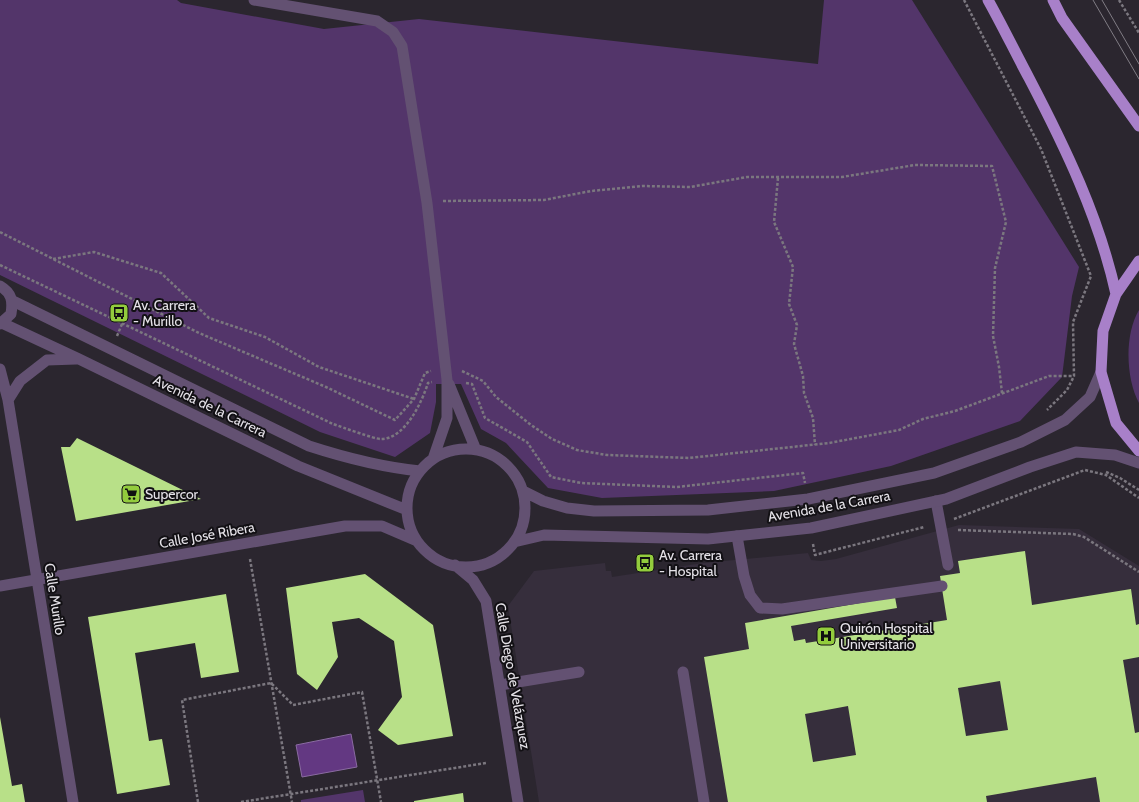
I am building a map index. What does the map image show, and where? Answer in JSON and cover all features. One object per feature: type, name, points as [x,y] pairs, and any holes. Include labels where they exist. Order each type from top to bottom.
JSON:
[{"type":"highway","points":[[988,0],[1054,126],[1080,183],[1108,259],[1116,294]]},
{"type":"highway","points":[[1052,0],[1062,18],[1139,126]]},
{"type":"highway","points":[[1139,261],[1116,294],[1103,331],[1101,372],[1116,423],[1139,451]]},
{"type":"street","points":[[254,0],[376,21],[393,32],[402,46],[426,203],[446,366],[447,418],[433,459]]},
{"type":"street","points":[[0,286],[7,290],[13,301],[11,314],[1,324]]},
{"type":"street","name":"Avenida de la Carrera","points":[[13,301],[309,446],[348,458],[386,467],[420,471]]},
{"type":"street","name":"Avenida de la Carrera","points":[[1,324],[79,359],[298,466],[407,510]]},
{"type":"street","points":[[8,400],[20,381],[47,360],[79,359]]},
{"type":"street","name":"Calle Murillo","points":[[0,369],[8,400],[73,802]]},
{"type":"street","name":"Avenida de la Carrera","points":[[523,491],[543,501],[567,508],[594,511],[708,510],[808,499],[934,473],[1021,442],[1064,420],[1090,397],[1101,372]]},
{"type":"street","points":[[447,380],[476,450]]},
{"type":"street","points":[[456,450],[476,450],[493,455],[506,463],[517,478],[523,491],[526,508],[523,524],[514,542],[506,551],[490,562],[475,566],[455,566],[427,552],[418,541],[409,524],[407,510],[410,490],[420,471],[433,459],[456,450]]},
{"type":"street","name":"Avenida de la Carrera","points":[[514,542],[544,535],[708,539],[812,528],[936,501],[1076,452],[1115,455],[1139,463]]},
{"type":"street","points":[[936,501],[948,566]]},
{"type":"street","name":"Calle José Ribera","points":[[0,586],[345,526],[382,526],[418,541]]},
{"type":"street","points":[[737,536],[744,576],[750,595],[760,608],[782,609],[942,586]]},
{"type":"street","name":"Calle Diego de Velázquez","points":[[455,566],[474,580],[486,601],[518,802]]},
{"type":"street","points":[[500,685],[579,672]]},
{"type":"street","points":[[683,672],[704,802]]},
{"type":"path","points":[[964,0],[1041,149],[1091,276],[1073,322],[1074,376],[1067,390],[1042,415]]},
{"type":"path","points":[[1119,0],[1139,34]]},
{"type":"path","points":[[426,203],[444,201],[544,200],[591,191],[642,186],[690,187],[748,177],[842,177],[915,165],[992,166],[1006,222],[994,268],[993,336],[1002,393]]},
{"type":"path","points":[[778,178],[774,222],[793,267],[790,304],[797,325],[794,344],[803,376],[804,393],[813,418],[815,445]]},
{"type":"path","points":[[0,232],[200,333],[326,387],[395,420],[414,399],[425,373],[446,366],[465,372],[483,381],[496,397],[531,425],[552,439],[577,450],[608,455],[689,458],[815,445],[899,430],[923,419],[955,411],[1049,376],[1074,376]]},
{"type":"path","points":[[52,259],[94,252],[161,272],[209,318],[265,337],[319,367],[414,399]]},
{"type":"path","points":[[0,265],[334,424],[381,439],[401,433],[422,403],[428,383],[447,380],[472,384],[485,418],[527,442],[551,477],[581,483],[677,487],[803,473],[808,499]]},
{"type":"path","points":[[1081,466],[1087,466]]},
{"type":"path","points":[[1030,467],[1038,488]]},
{"type":"path","points":[[1101,469],[1120,478],[1139,490]]},
{"type":"path","points":[[812,528],[815,555],[959,518],[1085,470],[1106,475],[1139,498]]},
{"type":"path","points":[[943,534],[960,530],[1072,534],[1084,537],[1139,572]]},
{"type":"path","points":[[245,543],[250,559],[292,802]]},
{"type":"path","points":[[271,684],[292,705],[362,692],[381,802]]},
{"type":"path","points":[[198,802],[182,700],[271,684]]},
{"type":"path","points":[[241,802],[486,763]]},
{"type":"shaded area","points":[[0,0],[177,0],[181,3],[324,29],[419,19],[818,64],[824,0],[912,0],[1079,267],[1072,296],[1062,377],[1020,421],[891,466],[774,491],[602,498],[548,488],[506,443],[481,429],[461,384],[436,384],[436,402],[430,433],[395,457],[320,432],[0,275]]},
{"type":"shaded area","points":[[1139,310],[1139,403],[1131,382],[1128,357],[1131,332],[1134,320]]},
{"type":"shaded area","name":"Quirón Hospital Universitario","points":[[959,525],[1079,529],[1139,566],[1139,802],[539,802],[508,606],[534,571],[605,563],[606,571],[611,571],[612,577],[703,563],[808,553],[811,560],[821,561],[836,559]]},
{"type":"shaded area","points":[[351,734],[357,767],[302,777],[296,745]]},
{"type":"shaded area","points":[[363,790],[365,802],[301,802],[301,800]]},
{"type":"building","points":[[77,438],[201,499],[76,521],[61,447],[70,447]]},
{"type":"building","points":[[1025,551],[1032,605],[1131,589],[1136,625],[1139,624],[1139,657],[1123,660],[1135,733],[1139,732],[1139,802],[1100,802],[1096,777],[986,796],[987,802],[728,802],[704,657],[749,649],[745,623],[895,597],[897,608],[791,626],[794,641],[805,639],[806,643],[947,620],[940,576],[960,573],[958,561]],"holes":[[[1000,681],[1008,730],[966,736],[958,688]],[[848,706],[856,755],[813,762],[805,714]]]},
{"type":"building","points":[[365,574],[433,625],[453,736],[398,745],[378,730],[402,697],[394,641],[359,618],[332,622],[338,657],[317,690],[297,674],[286,588]]},
{"type":"building","points":[[226,594],[239,672],[201,678],[195,643],[135,653],[149,741],[162,739],[170,785],[117,794],[88,617]]},
{"type":"building","points":[[0,717],[12,786],[22,784],[25,802],[0,802]]},
{"type":"building","points":[[463,793],[464,802],[414,802],[414,801]]},
{"type":"tram line","points":[[1093,0],[1139,79]]},
{"type":"tram line","points":[[1102,0],[1139,64]]},
{"type":"place","name":"Av. Carrera - Murillo","points":[[119,313]]},
{"type":"place","name":"Supercor","points":[[131,494]]},
{"type":"place","name":"Av. Carrera - Hospital","points":[[645,563]]},
{"type":"place","name":"Quirón Hospital Universitario","points":[[826,636]]}]
